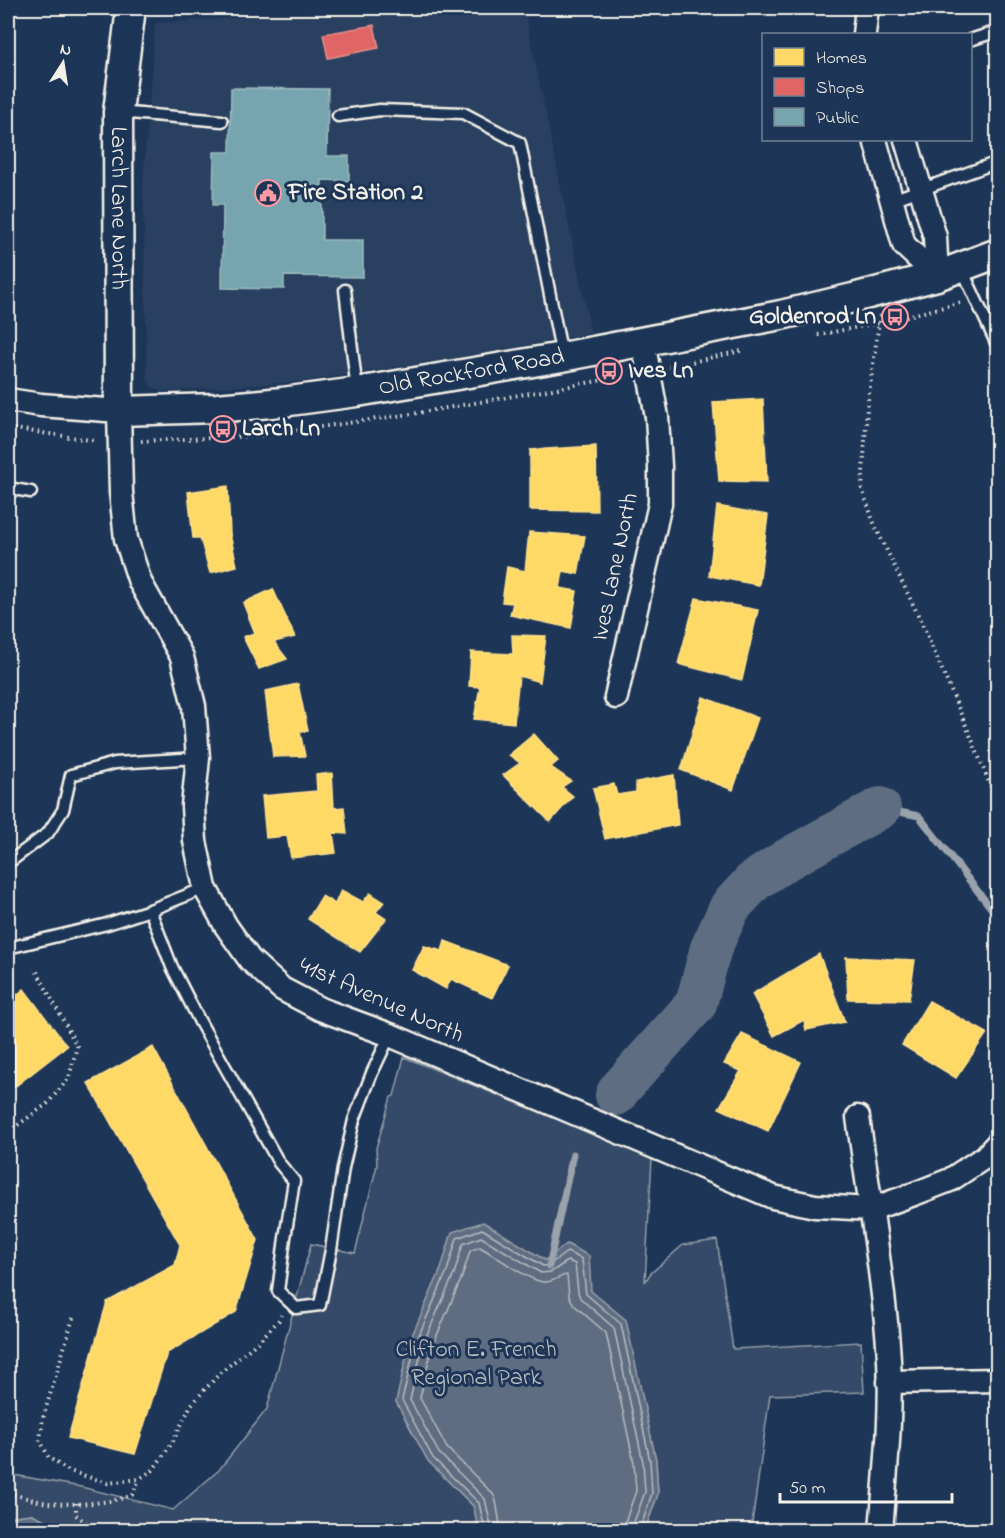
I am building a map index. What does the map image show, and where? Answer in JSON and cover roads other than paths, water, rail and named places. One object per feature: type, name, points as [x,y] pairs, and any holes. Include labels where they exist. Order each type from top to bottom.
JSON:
[{"type":"street","name":"Larch Lane North","points":[[119,411],[118,112],[131,8]]},
{"type":"street","points":[[864,33],[867,8]]},
{"type":"street","points":[[875,141],[904,245],[949,271]]},
{"type":"street","points":[[906,141],[935,237],[949,271]]},
{"type":"street","name":"Old Rockford Road","points":[[8,400],[119,411],[239,406],[357,392],[562,357],[781,315],[884,290],[949,271],[998,253]]},
{"type":"street","name":"Ives Lane North","points":[[616,697],[660,504],[657,417],[643,341]]},
{"type":"street","name":"41st Avenue North","points":[[119,411],[121,492],[126,539],[140,582],[182,657],[194,706],[198,758],[193,806],[195,841],[205,888],[225,926],[250,960],[282,989],[320,1009],[390,1035],[773,1197],[815,1206],[872,1209],[950,1180],[985,1156],[998,1143]]},
{"type":"street","points":[[858,1117],[872,1209],[888,1344],[888,1450],[881,1530]]},
{"type":"street","points":[[889,1382],[998,1380]]},
{"type":"lane","points":[[972,39],[998,31]]},
{"type":"lane","points":[[338,116],[380,110],[463,113],[520,143],[562,357]]},
{"type":"lane","points":[[118,112],[222,121]]},
{"type":"lane","points":[[892,200],[998,162]]},
{"type":"lane","points":[[949,271],[998,347]]},
{"type":"lane","points":[[345,290],[357,392]]},
{"type":"lane","points":[[8,488],[31,492]]},
{"type":"lane","points":[[8,863],[48,833],[63,810],[71,774],[115,764],[198,758]]},
{"type":"lane","points":[[8,948],[107,924],[205,888]]},
{"type":"lane","points":[[150,910],[172,967],[200,1022],[279,1162],[294,1182],[278,1292],[296,1308],[320,1305],[343,1168],[354,1120],[390,1035]]},
{"type":"water","points":[[483,1222],[545,1260],[567,1244],[589,1256],[591,1291],[626,1320],[656,1460],[658,1494],[645,1530],[479,1530],[473,1506],[428,1461],[396,1402],[410,1340],[441,1269],[452,1232]]},
{"type":"water","points":[[32,1514],[66,1530],[8,1530],[8,1517]]},
{"type":"waterway","points":[[880,808],[919,816],[998,917]]},
{"type":"waterway","points":[[616,1095],[696,1004],[711,948],[730,907],[754,881],[786,860],[880,808]]},
{"type":"waterway","points":[[549,1266],[573,1154]]},
{"type":"place","name":"Fire Station 2","points":[[268,193]]},
{"type":"place","name":"Goldenrod Ln","points":[[895,317]]},
{"type":"place","name":"Ives Ln","points":[[609,371]]},
{"type":"place","name":"Larch Ln","points":[[223,429]]},
{"type":"park label","name":"Clifton E. French Regional Park","points":[[476,1364]]}]
